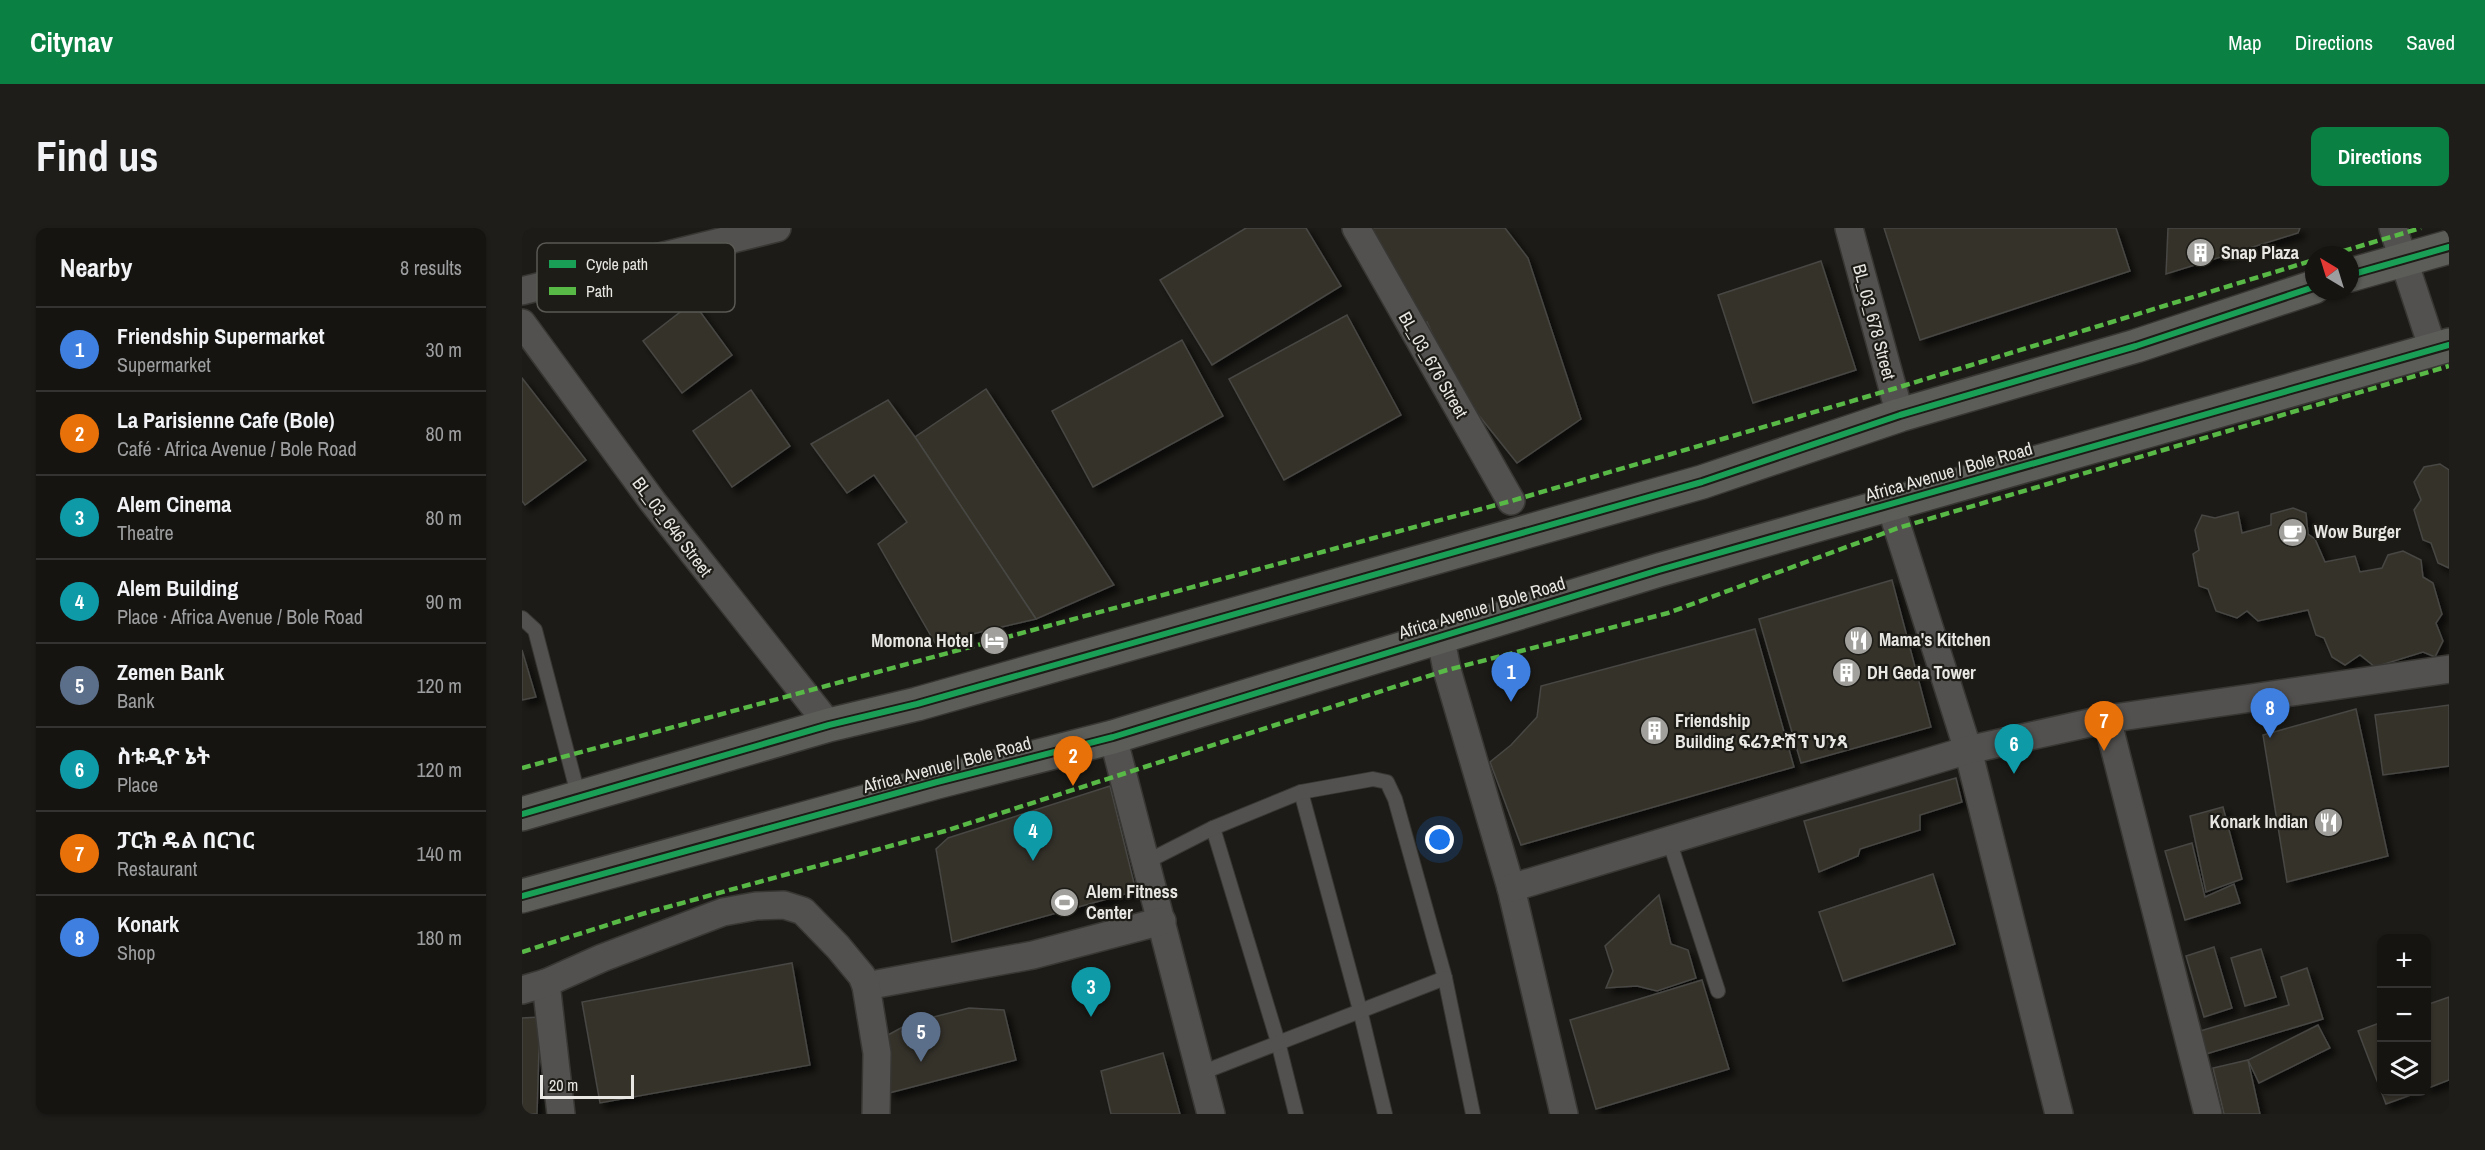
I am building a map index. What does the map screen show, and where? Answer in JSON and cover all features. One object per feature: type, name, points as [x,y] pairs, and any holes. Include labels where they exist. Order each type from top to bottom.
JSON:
[{"type":"main road","points":[[2359,272],[2449,247]]},
{"type":"main road","points":[[522,814],[829,725],[928,701],[1501,541],[1702,482],[1900,415],[2136,346],[2305,290]]},
{"type":"main road","name":"Africa Avenue / Bole Road","points":[[522,896],[937,782],[1113,737],[1440,635],[2441,347]]},
{"type":"street","name":"BL_03_676 Street","points":[[1356,228],[1511,501]]},
{"type":"street","name":"BL_03_678 Street","points":[[1849,228],[1900,415]]},
{"type":"street","points":[[2393,228],[2441,347]]},
{"type":"street","points":[[714,243],[766,230]]},
{"type":"street","points":[[522,291],[537,287]]},
{"type":"street","name":"BL_03_646 Street","points":[[522,323],[652,502],[829,725]]},
{"type":"street","points":[[1890,504],[1968,750],[2059,1114]]},
{"type":"street","points":[[1440,635],[1447,670],[1511,888],[1564,1114]]},
{"type":"street","points":[[1511,888],[1968,750],[2107,719],[2449,669]]},
{"type":"street","points":[[2107,719],[2208,1114]]},
{"type":"street","points":[[1113,737],[1211,1114]]},
{"type":"street","points":[[561,1114],[534,987],[602,958],[723,912],[756,906],[784,905],[803,911],[862,976],[866,986],[877,1053],[876,1114]]},
{"type":"street","points":[[866,986],[1034,955],[1162,921]]},
{"type":"lane","points":[[522,618],[535,630],[579,798]]},
{"type":"lane","points":[[1146,862],[1213,828],[1301,792],[1373,779],[1387,782],[1395,799],[1445,978],[1473,1114]]},
{"type":"lane","points":[[1301,792],[1360,1010],[1385,1114]]},
{"type":"lane","points":[[1213,828],[1278,1042],[1296,1114]]},
{"type":"lane","points":[[1669,840],[1718,990]]},
{"type":"lane","points":[[1201,1073],[1445,978]]},
{"type":"lane","points":[[876,1114],[887,1114]]},
{"type":"building","points":[[1246,228],[1306,228],[1341,286],[1212,365],[1160,280]]},
{"type":"building","points":[[1349,228],[1505,228],[1528,258],[1581,419],[1517,463],[1456,387],[1427,322],[1406,334]]},
{"type":"building","points":[[1884,228],[2116,228],[2130,271],[1920,340]]},
{"type":"building","name":"Snap Plaza","points":[[2168,228],[2300,228],[2298,233],[2166,274]]},
{"type":"building","points":[[1821,261],[1856,370],[1753,403],[1718,295]]},
{"type":"building","points":[[680,312],[700,312],[732,355],[682,393],[643,341]]},
{"type":"building","points":[[1347,315],[1401,415],[1284,480],[1229,379]]},
{"type":"building","points":[[1182,340],[1223,416],[1093,487],[1052,411]]},
{"type":"building","points":[[522,378],[586,460],[525,505],[522,501]]},
{"type":"building","points":[[986,389],[1114,585],[1036,619],[915,437]]},
{"type":"building","points":[[751,390],[790,446],[732,487],[693,431]]},
{"type":"building","points":[[888,400],[1036,619],[935,643],[878,544],[907,522],[874,475],[847,493],[811,444]]},
{"type":"building","points":[[2440,464],[2449,470],[2449,568],[2438,563],[2431,543],[2423,540],[2414,510],[2421,500],[2414,482],[2424,467]]},
{"type":"building","points":[[2293,508],[2306,513],[2308,534],[2315,539],[2325,562],[2355,556],[2360,572],[2382,568],[2388,555],[2403,551],[2421,560],[2423,577],[2433,583],[2442,614],[2436,623],[2443,641],[2435,657],[2423,652],[2375,667],[2360,655],[2345,665],[2332,657],[2324,638],[2316,635],[2308,610],[2258,621],[2247,611],[2237,618],[2216,611],[2208,589],[2199,586],[2193,554],[2199,550],[2195,530],[2202,515],[2215,518],[2238,512],[2242,533],[2271,525],[2271,514]]},
{"type":"building","name":"DH Geda Tower","points":[[1892,580],[1931,727],[1801,763],[1759,619]]},
{"type":"building","name":"Friendship Building ፍሬንድሽፕ ህንጻ","points":[[1755,629],[1794,767],[1521,845],[1490,762],[1511,745],[1537,717],[1541,686]]},
{"type":"building","points":[[522,650],[536,697],[522,700]]},
{"type":"building","points":[[2449,705],[2449,766],[2383,775],[2375,715]]},
{"type":"building","name":"Konark Indian","points":[[2356,709],[2388,856],[2287,882],[2263,735]]},
{"type":"building","points":[[1956,778],[1962,802],[1920,815],[1920,830],[1860,849],[1858,856],[1819,872],[1804,821]]},
{"type":"building","points":[[1110,786],[1136,891],[952,942],[936,849],[948,838]]},
{"type":"building","points":[[2223,807],[2242,879],[2206,892],[2190,816]]},
{"type":"building","points":[[2192,843],[2205,897],[2234,884],[2240,903],[2185,920],[2165,851]]},
{"type":"building","points":[[1933,874],[1955,944],[1843,981],[1819,912]]},
{"type":"building","points":[[1659,895],[1671,944],[1688,950],[1696,978],[1657,991],[1637,986],[1606,988],[1613,971],[1605,946]]},
{"type":"building","points":[[2214,947],[2232,1008],[2204,1017],[2186,956]]},
{"type":"building","points":[[2261,949],[2276,997],[2245,1006],[2231,958]]},
{"type":"building","points":[[792,963],[810,1065],[600,1103],[582,1002]]},
{"type":"building","points":[[2307,968],[2323,1019],[2206,1054],[2200,1031],[2289,1005],[2281,977]]},
{"type":"building","points":[[1702,980],[1729,1069],[1596,1109],[1570,1020]]},
{"type":"building","points":[[2449,997],[2449,1080],[2431,1087],[2431,1042],[2431,1003]]},
{"type":"building","points":[[969,1008],[1004,1010],[1016,1060],[889,1093],[877,1041],[910,1023]]},
{"type":"building","points":[[540,1017],[537,1114],[522,1114],[522,1018]]},
{"type":"building","points":[[2377,1024],[2377,1081],[2358,1031]]},
{"type":"building","points":[[2318,1025],[2330,1048],[2259,1083],[2248,1060]]},
{"type":"building","points":[[1163,1053],[1180,1114],[1111,1114],[1101,1071]]},
{"type":"building","points":[[2248,1060],[2260,1114],[2224,1114],[2213,1068]]},
{"type":"building","points":[[2383,1096],[2408,1096],[2386,1104]]},
{"type":"marked path","points":[[2359,246],[2421,228]]},
{"type":"marked path","points":[[522,768],[1511,501],[1893,389],[2305,263]]},
{"type":"marked path","points":[[522,952],[642,914],[945,831],[1447,670],[1668,613],[1898,528],[2449,366]]},
{"type":"cycle path","points":[[2359,272],[2449,247]]},
{"type":"cycle path","points":[[522,814],[829,725],[917,704],[1702,482],[1900,415],[2136,346],[2305,290]]},
{"type":"cycle path","points":[[522,896],[937,782],[1113,737],[1659,570],[2449,345]]},
{"type":"place","name":"Snap Plaza","points":[[2200,253]]},
{"type":"place","name":"Wow Burger","points":[[2293,532]]},
{"type":"place","name":"Mama's Kitchen","points":[[1858,640]]},
{"type":"place","name":"Momona Hotel","points":[[994,641]]},
{"type":"place","name":"DH Geda Tower","points":[[1846,673]]},
{"type":"place","name":"Friendship Supermarket","points":[[1511,702]]},
{"type":"place","name":"Friendship Building ፍሬንድሽፕ ህንጻ","points":[[1654,731]]},
{"type":"place","name":"Konark","points":[[2270,738]]},
{"type":"place","name":"ፓርክ ዴል በርገር","points":[[2104,751]]},
{"type":"place","name":"ስቱዲዮ ኔት","points":[[2014,774]]},
{"type":"place","name":"La Parisienne Cafe (Bole)","points":[[1073,786]]},
{"type":"place","name":"Konark Indian","points":[[2329,822]]},
{"type":"place","name":"Alem Building","points":[[1033,861]]},
{"type":"place","name":"Alem Fitness Center","points":[[1065,902]]},
{"type":"place","name":"Alem Cinema","points":[[1091,1017]]},
{"type":"place","name":"Zemen Bank","points":[[921,1062]]}]
